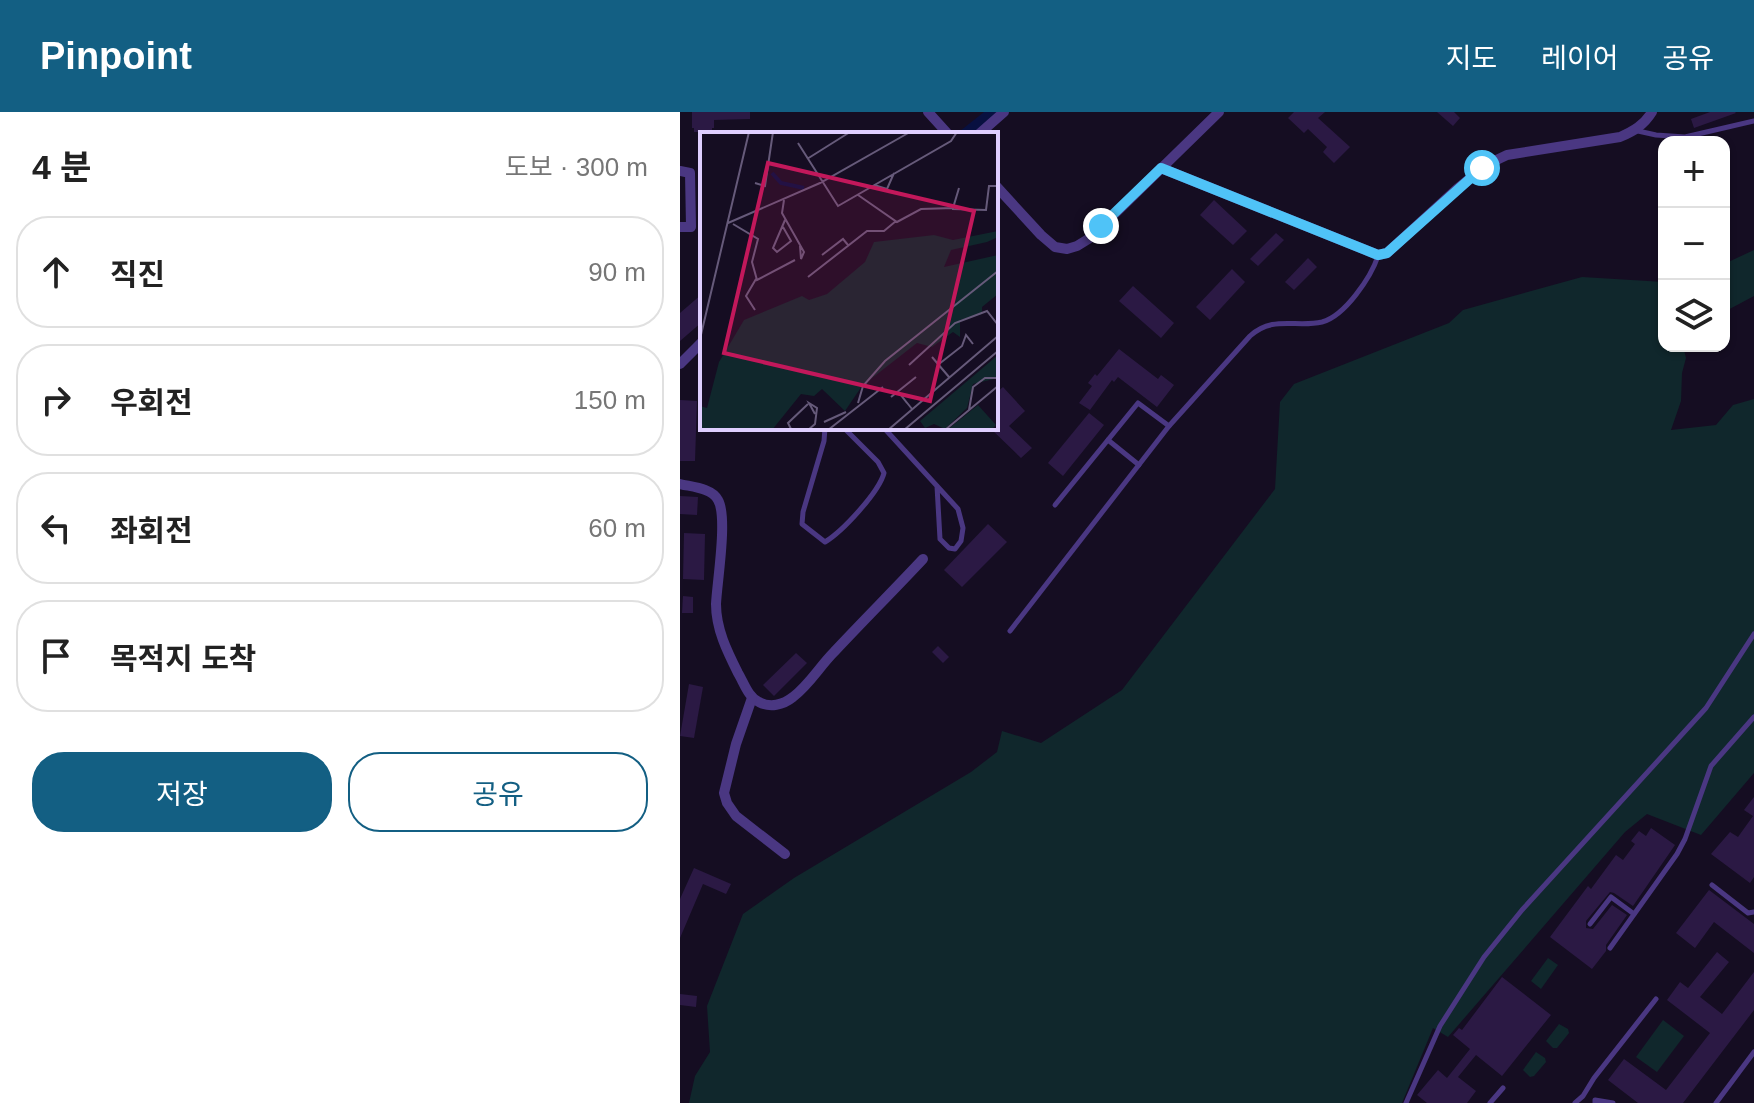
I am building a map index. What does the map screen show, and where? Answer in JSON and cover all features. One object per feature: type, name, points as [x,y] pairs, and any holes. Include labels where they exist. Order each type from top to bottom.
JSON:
[{"type":"street","points":[[928,112],[946,132]]},
{"type":"street","points":[[981,132],[1004,112]]},
{"type":"street","points":[[998,188],[1055,247],[1067,249],[1077,246],[1090,238],[1219,112]]},
{"type":"street","points":[[1161,168],[1378,255],[1387,253],[1488,164],[1507,155],[1620,137],[1646,122],[1652,112]]},
{"type":"street","points":[[680,171],[690,173],[691,227],[680,227]]},
{"type":"street","points":[[680,364],[700,344]]},
{"type":"street","points":[[680,484],[713,494],[722,510],[717,620],[726,649],[752,698],[763,704],[773,706],[795,697],[923,559]]},
{"type":"street","points":[[752,698],[724,793],[736,816],[785,854]]},
{"type":"lane","points":[[1638,131],[1685,137],[1754,121]]},
{"type":"lane","points":[[1010,631],[1169,426],[1257,329],[1284,322],[1325,321],[1334,316],[1359,289],[1374,268],[1378,255]]},
{"type":"lane","points":[[1055,505],[1138,403],[1169,426]]},
{"type":"lane","points":[[825,430],[802,524],[825,542],[837,535],[881,484],[884,473],[878,462],[846,430]]},
{"type":"lane","points":[[886,430],[937,486],[958,509],[963,528],[961,541],[955,549],[949,548],[940,539],[937,486]]},
{"type":"lane","points":[[1108,440],[1139,465]]},
{"type":"lane","points":[[1406,1103],[1440,1026],[1484,957],[1522,910],[1706,708],[1754,634]]},
{"type":"lane","points":[[1610,948],[1677,854],[1711,766],[1754,717]]},
{"type":"lane","points":[[1712,885],[1748,913],[1754,912]]},
{"type":"lane","points":[[1590,924],[1611,897],[1634,914]]},
{"type":"lane","points":[[1575,1103],[1656,999]]},
{"type":"lane","points":[[1716,1103],[1754,1052]]},
{"type":"lane","points":[[1490,1103],[1503,1088]]},
{"type":"lane","points":[[1583,1096],[1595,1102],[1613,1103]]},
{"type":"green space","points":[[1754,250],[1754,296],[1730,309],[1730,280],[1730,261]]},
{"type":"green space","points":[[1582,277],[1658,282],[1658,352],[1684,352],[1686,358],[1681,401],[1671,430],[1716,425],[1733,405],[1754,399],[1754,773],[1701,835],[1647,814],[1625,832],[1448,1037],[1433,1028],[1402,1103],[689,1103],[695,1076],[710,1052],[707,1006],[743,914],[794,878],[971,772],[997,752],[1002,731],[1041,743],[1122,690],[1275,489],[1280,402],[1294,384],[1449,323],[1463,310]]},
{"type":"green space","points":[[1548,958],[1558,965],[1541,989],[1531,981]]},
{"type":"green space","points":[[1663,1020],[1684,1036],[1657,1072],[1636,1057]]},
{"type":"green space","points":[[1559,1024],[1569,1033],[1557,1048],[1553,1048],[1546,1041]]},
{"type":"green space","points":[[1536,1052],[1546,1062],[1530,1077],[1523,1070]]},
{"type":"building","points":[[692,112],[750,112],[750,119],[714,120],[712,132],[694,132]]},
{"type":"building","points":[[1294,112],[1325,112],[1318,118],[1350,147],[1334,163],[1323,152],[1327,147],[1308,129],[1304,133],[1288,118]]},
{"type":"building","points":[[1437,112],[1454,112],[1460,118],[1453,126]]},
{"type":"building","points":[[1710,112],[1736,113],[1694,128],[1691,119]]},
{"type":"building","points":[[1214,200],[1247,231],[1233,245],[1200,215]]},
{"type":"building","points":[[1276,233],[1284,240],[1258,266],[1250,259]]},
{"type":"building","points":[[1308,258],[1317,267],[1294,290],[1285,282]]},
{"type":"building","points":[[1232,269],[1245,282],[1210,320],[1196,307]]},
{"type":"building","points":[[1133,286],[1174,323],[1161,338],[1119,301]]},
{"type":"building","points":[[700,296],[700,324],[680,341],[680,313]]},
{"type":"building","points":[[1119,349],[1158,379],[1161,375],[1174,385],[1157,407],[1118,377],[1114,382],[1112,380],[1090,410],[1079,403],[1092,386],[1088,383]]},
{"type":"building","points":[[1003,387],[1025,411],[1009,426],[1032,448],[1021,458],[992,430],[998,430],[998,391]]},
{"type":"building","points":[[680,400],[697,401],[695,461],[680,461]]},
{"type":"building","points":[[1089,413],[1104,425],[1063,476],[1048,463]]},
{"type":"building","points":[[680,496],[698,497],[697,515],[680,514]]},
{"type":"building","points":[[988,524],[1007,542],[962,587],[944,570]]},
{"type":"building","points":[[684,533],[705,534],[704,580],[683,579]]},
{"type":"building","points":[[683,596],[693,597],[693,613],[682,613]]},
{"type":"building","points":[[938,646],[949,657],[943,663],[932,652]]},
{"type":"building","points":[[796,653],[807,663],[774,696],[763,685]]},
{"type":"building","points":[[689,684],[703,687],[694,738],[680,736]]},
{"type":"building","points":[[1754,797],[1754,877],[1750,883],[1711,854],[1730,832],[1738,837],[1753,816],[1744,810]]},
{"type":"building","points":[[1651,828],[1675,845],[1633,906],[1610,892],[1586,921],[1586,928],[1593,929],[1612,905],[1627,915],[1592,969],[1550,937],[1616,855],[1623,860],[1635,844],[1631,841],[1639,831],[1646,836]]},
{"type":"building","points":[[694,868],[731,884],[726,894],[703,884],[680,938],[680,899]]},
{"type":"building","points":[[1709,890],[1754,924],[1754,953],[1714,922],[1695,948],[1676,933]]},
{"type":"building","points":[[1717,952],[1729,962],[1700,997],[1722,1014],[1754,972],[1754,1010],[1683,1103],[1638,1103],[1608,1080],[1624,1059],[1666,1090],[1710,1033],[1667,1000],[1680,982],[1688,988]]},
{"type":"building","points":[[1502,977],[1551,1015],[1502,1076],[1476,1055],[1458,1077],[1476,1091],[1467,1103],[1427,1103],[1417,1095],[1438,1070],[1447,1078],[1470,1049],[1453,1035],[1459,1028],[1462,1030]]},
{"type":"building","points":[[680,994],[697,996],[696,1007],[680,1005]]},
{"type":"waterway","points":[[968,132],[993,112]]},
{"type":"route","points":[[1101,226],[1161,168],[1378,255],[1387,253],[1482,168]]}]
